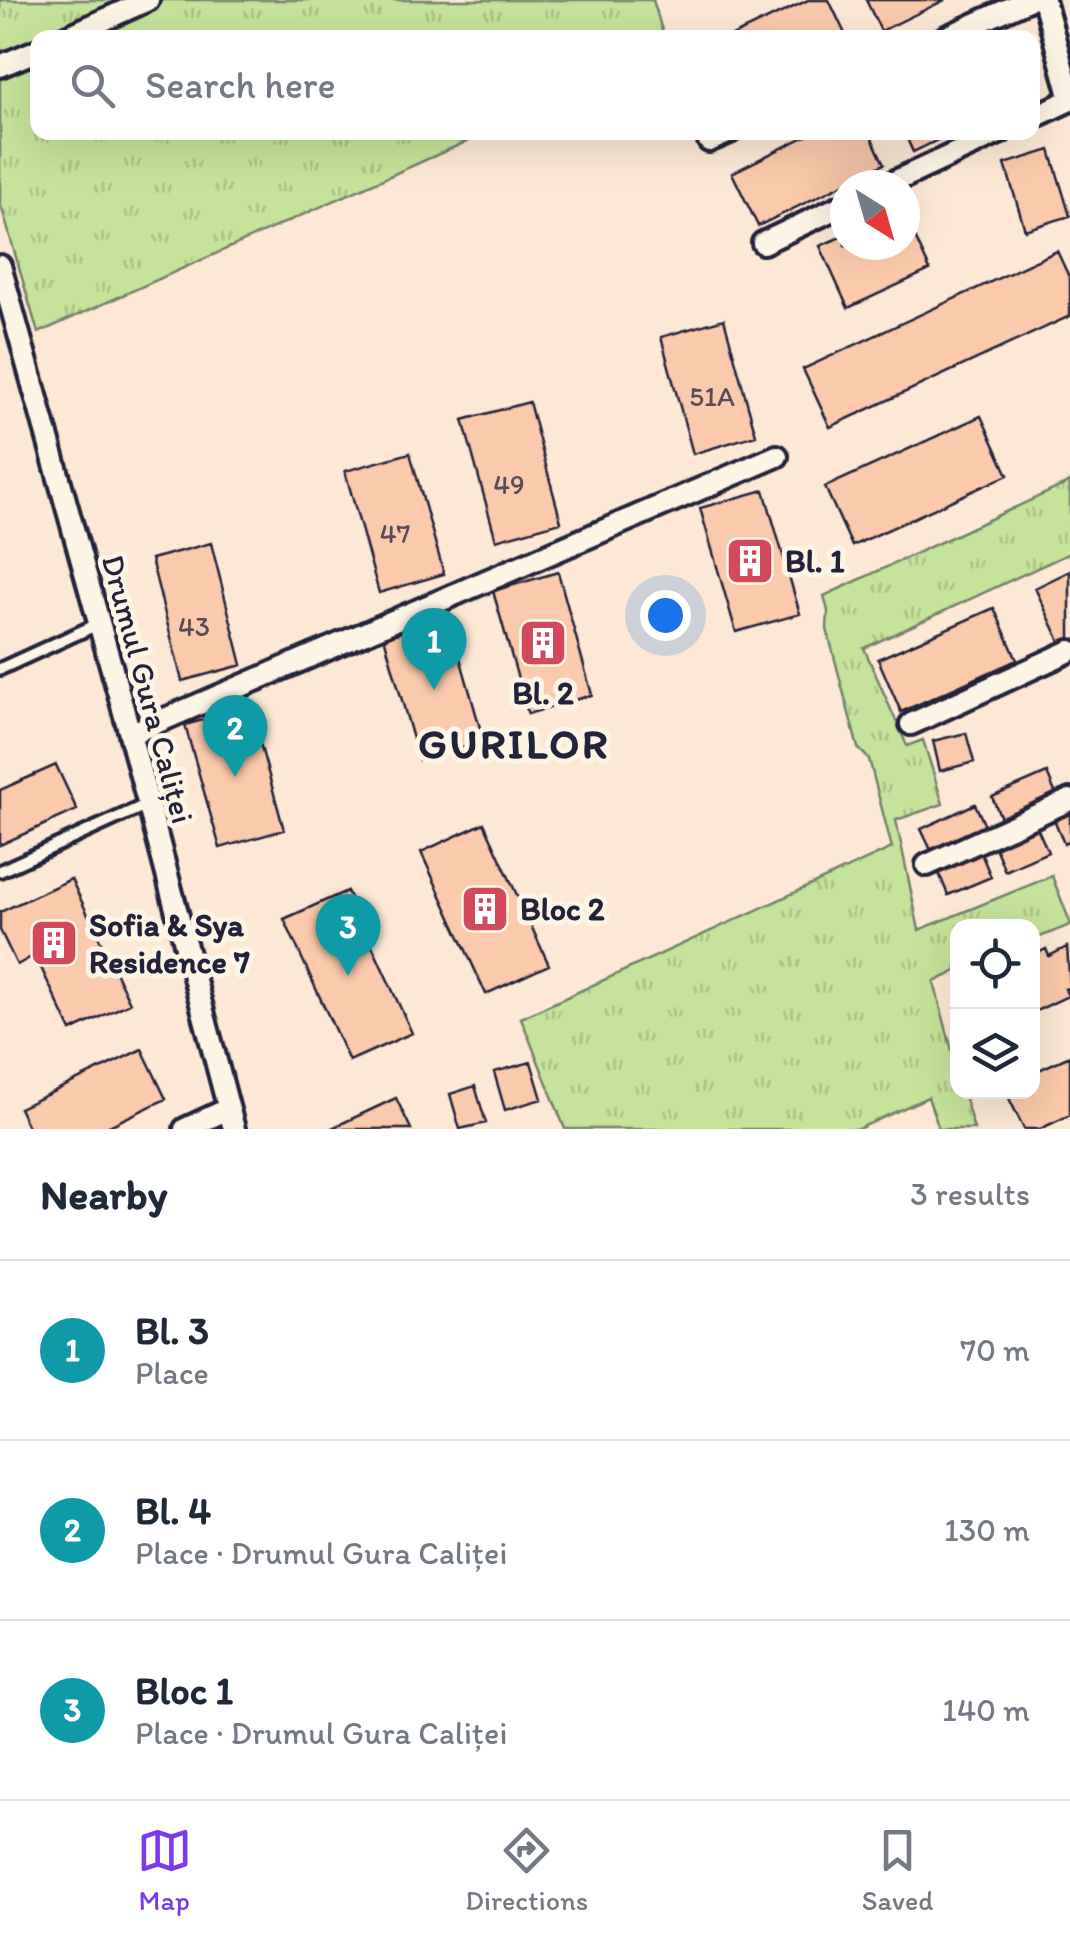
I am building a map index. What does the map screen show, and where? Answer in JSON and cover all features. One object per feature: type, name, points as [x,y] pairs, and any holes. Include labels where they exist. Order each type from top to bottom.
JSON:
[{"type":"street","points":[[82,30],[148,0]]},
{"type":"street","points":[[962,30],[1028,0]]},
{"type":"street","points":[[1040,114],[1070,98],[1044,0]]},
{"type":"street","points":[[0,66],[30,53]]},
{"type":"street","points":[[710,142],[714,140]]},
{"type":"street","points":[[919,170],[984,140]]},
{"type":"street","points":[[762,242],[830,211]]},
{"type":"street","name":"Drumul Gura Caliței","points":[[0,266],[130,734],[231,1119]]},
{"type":"street","points":[[130,734],[777,456]]},
{"type":"street","points":[[911,724],[1070,652]]},
{"type":"street","points":[[926,864],[1070,800]]},
{"type":"street","points":[[185,1129],[231,1119]]},
{"type":"lane","points":[[0,669],[99,624]]},
{"type":"lane","points":[[0,871],[148,804]]},
{"type":"green space","points":[[0,0],[653,0],[662,30],[30,30],[30,140],[470,140],[38,333],[0,202]]},
{"type":"green space","points":[[1070,482],[1070,553],[864,648],[907,746],[923,740],[943,804],[896,820],[919,930],[1052,876],[1070,922],[1040,937],[1040,919],[950,919],[950,974],[934,982],[950,1043],[950,1099],[965,1099],[974,1129],[939,1129],[928,1097],[858,1129],[565,1129],[521,1018],[892,848],[869,759],[858,748],[827,629],[824,596]]},
{"type":"building","points":[[808,0],[829,0],[843,30],[745,30]]},
{"type":"building","points":[[866,0],[945,0],[883,30]]},
{"type":"building","points":[[798,140],[873,140],[884,164],[872,170],[830,170],[830,191],[758,226],[732,173]]},
{"type":"building","points":[[908,140],[938,140],[913,152]]},
{"type":"building","points":[[1050,150],[1070,216],[1025,230],[1005,164]]},
{"type":"building","points":[[830,242],[830,260],[920,260],[920,248],[930,270],[848,308],[820,246]]},
{"type":"building","points":[[1057,251],[1070,279],[1070,316],[830,427],[803,369]]},
{"type":"building","points":[[724,319],[756,435],[693,454],[661,337]]},
{"type":"building","points":[[529,402],[561,522],[496,540],[463,420]]},
{"type":"building","points":[[981,416],[1008,475],[852,546],[825,487]]},
{"type":"building","points":[[410,453],[444,574],[379,593],[345,471]]},
{"type":"building","name":"Bl. 1","points":[[764,490],[800,614],[736,632],[700,508]]},
{"type":"building","points":[[211,543],[242,665],[182,681],[151,559]]},
{"type":"building","points":[[1070,571],[1070,639],[1061,643],[1035,588]]},
{"type":"building","name":"Bl. 2","points":[[558,572],[592,695],[528,714],[493,591]]},
{"type":"building","points":[[994,608],[1017,660],[901,712],[878,659]]},
{"type":"building","points":[[449,619],[484,742],[419,760],[384,637]]},
{"type":"building","points":[[250,707],[284,830],[220,848],[185,725]]},
{"type":"building","points":[[966,733],[974,762],[940,771],[933,741]]},
{"type":"building","points":[[56,765],[77,810],[0,845],[0,790]]},
{"type":"building","points":[[1047,773],[1057,797],[1002,820],[992,797]]},
{"type":"building","points":[[975,804],[986,828],[932,852],[921,829]]},
{"type":"building","points":[[1070,812],[1070,841],[1064,844],[1054,819]]},
{"type":"building","name":"Bloc 2","points":[[484,823],[549,965],[486,994],[421,852]]},
{"type":"building","points":[[1037,827],[1048,852],[1005,871],[995,847]]},
{"type":"building","points":[[981,853],[991,877],[948,895],[938,871]]},
{"type":"building","name":"Sofia & Sya Residence 7","points":[[71,879],[130,1003],[71,1031],[35,955],[17,965],[0,930],[0,912]]},
{"type":"building","points":[[347,891],[412,1033],[349,1061],[284,919]]},
{"type":"building","points":[[1067,947],[1070,987],[1065,989],[1068,996],[1040,1009],[1040,952],[1046,949],[1049,956]]},
{"type":"building","points":[[142,1049],[166,1099],[103,1129],[29,1129],[19,1108]]},
{"type":"building","points":[[1070,1056],[1070,1115],[1040,1129],[1024,1129],[1009,1099],[1040,1099],[1040,1069]]},
{"type":"building","points":[[531,1062],[542,1099],[505,1110],[494,1072]]},
{"type":"building","points":[[475,1086],[486,1123],[460,1129],[450,1094]]},
{"type":"building","points":[[396,1098],[411,1129],[330,1129]]},
{"type":"place","name":"Bl. 1","points":[[750,561]]},
{"type":"place","name":"Bl. 2","points":[[543,643]]},
{"type":"place","name":"Bl. 3","points":[[434,690]]},
{"type":"place","name":"Bl. 4","points":[[235,777]]},
{"type":"place","name":"Bloc 2","points":[[485,909]]},
{"type":"place","name":"Sofia & Sya Residence 7","points":[[54,943]]},
{"type":"place","name":"Bloc 1","points":[[348,976]]},
{"type":"district","name":"GURILOR","points":[[514,743]]}]
